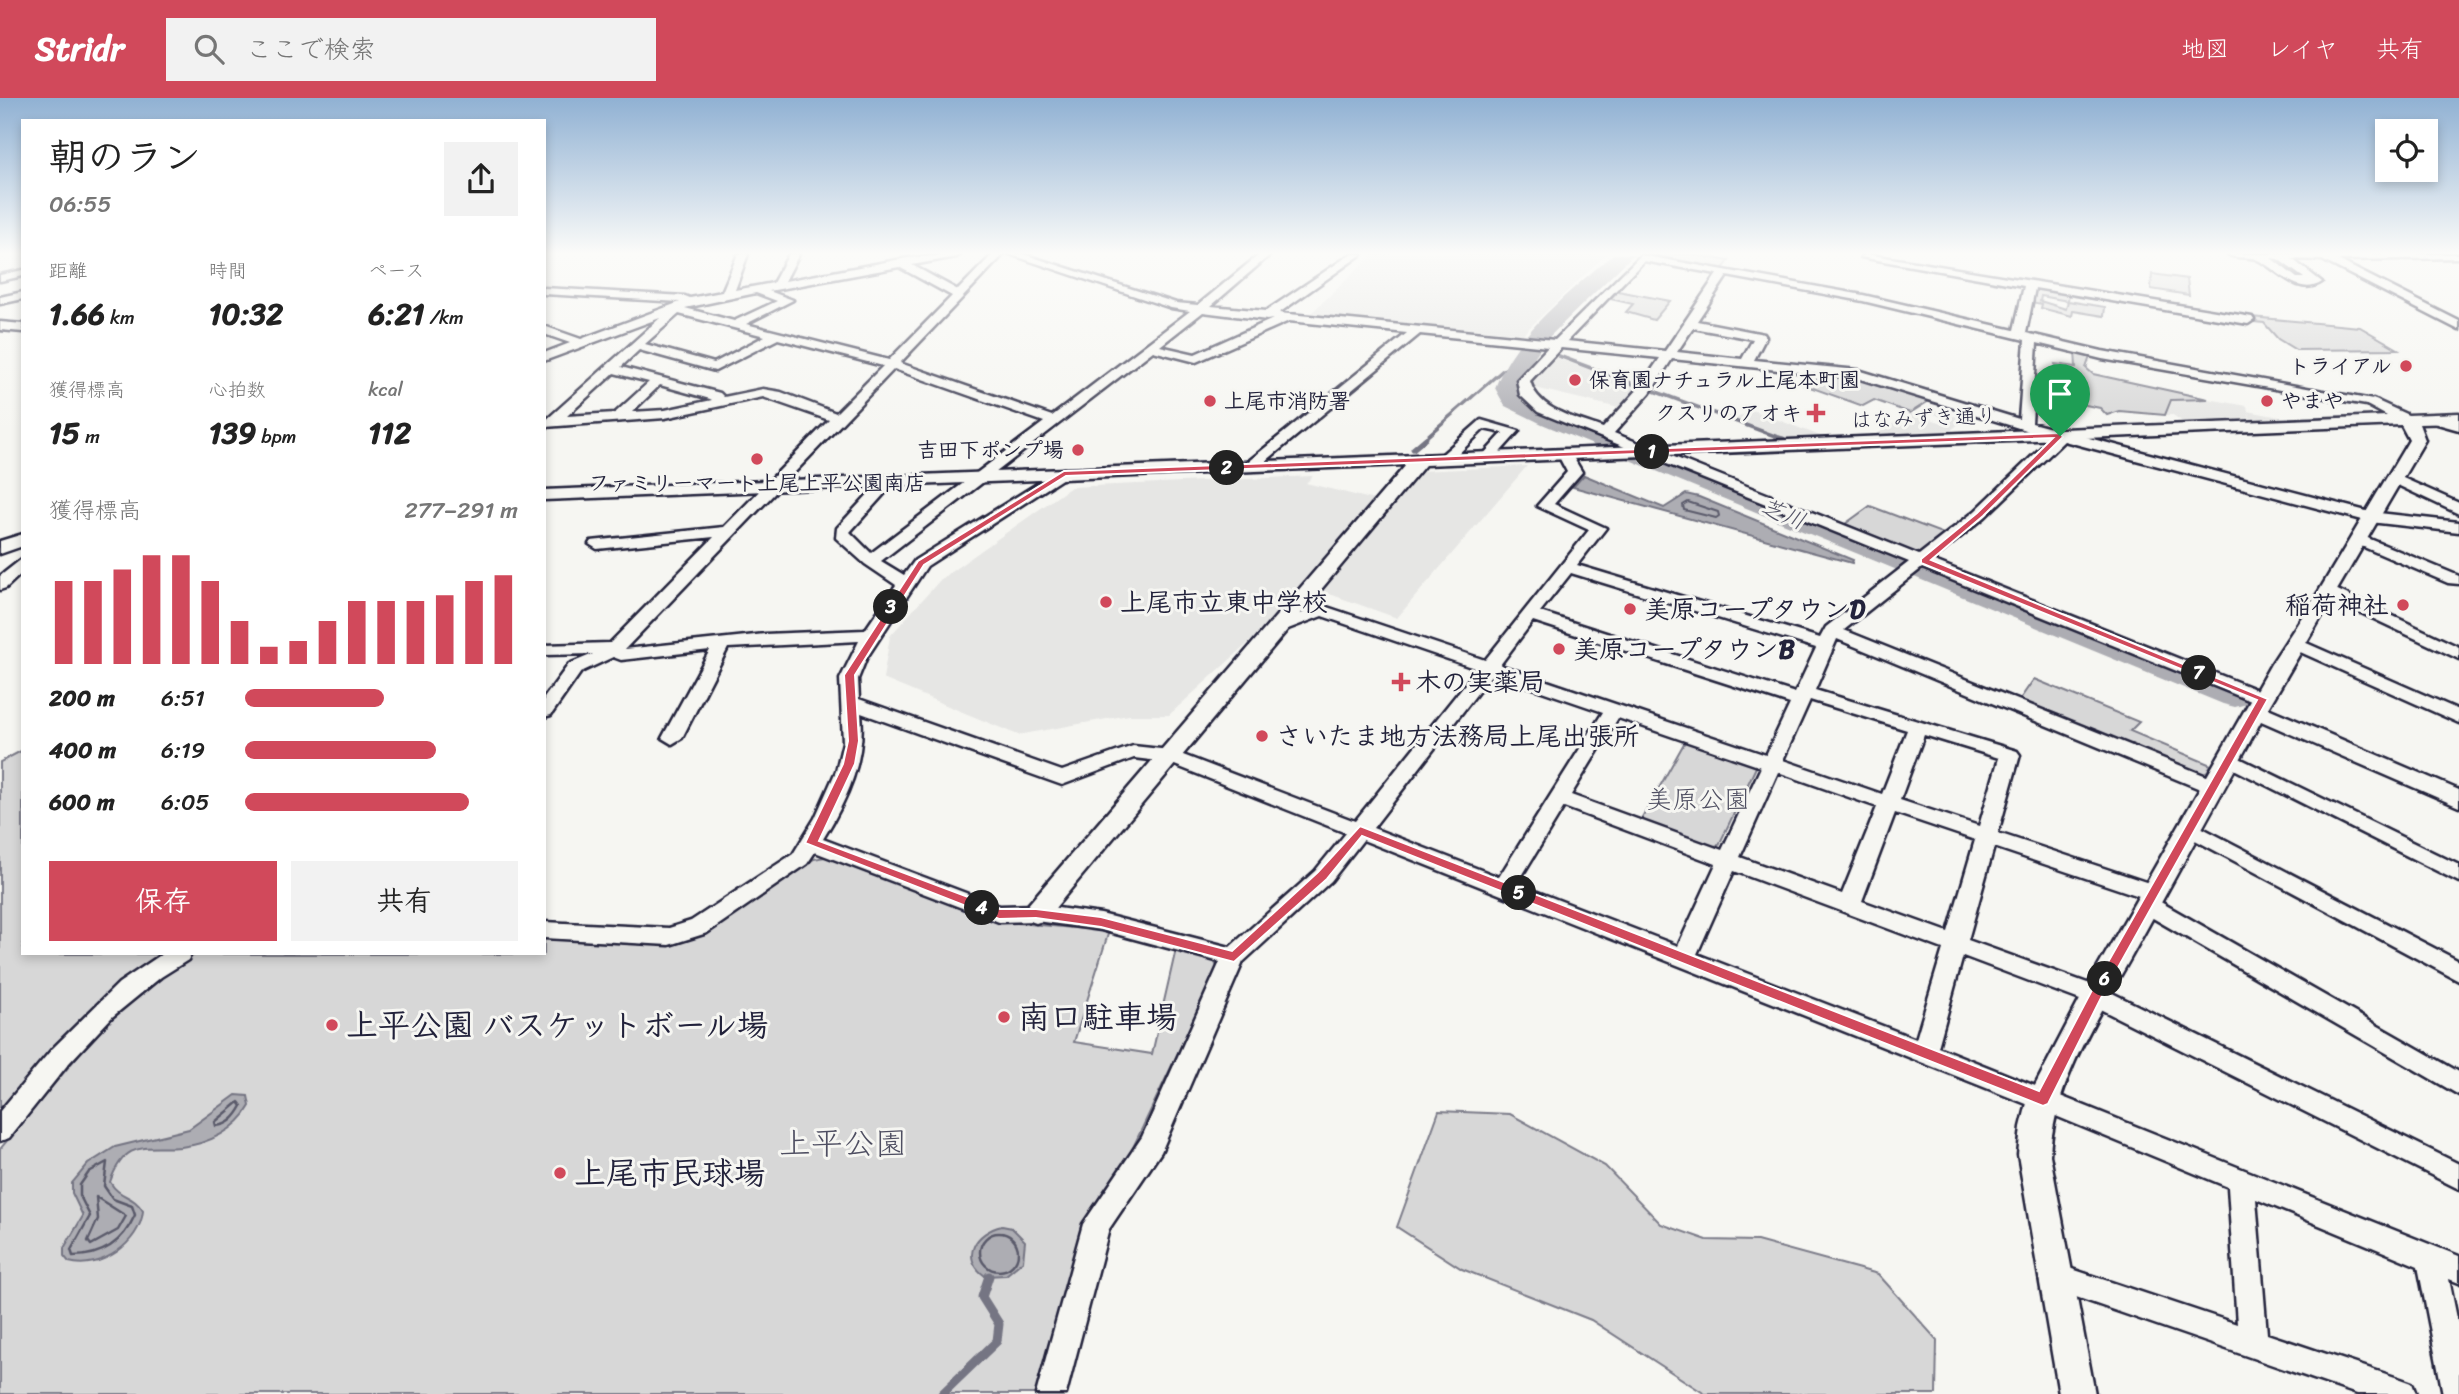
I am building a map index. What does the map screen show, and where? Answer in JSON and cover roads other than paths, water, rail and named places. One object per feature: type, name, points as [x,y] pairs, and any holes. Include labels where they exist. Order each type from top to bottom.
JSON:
[{"type":"street","points":[[546,357],[658,314]]},
{"type":"street","points":[[549,425],[669,314]]},
{"type":"street","points":[[698,314],[891,364],[1054,421]]},
{"type":"street","points":[[734,325],[756,314]]},
{"type":"street","points":[[546,708],[575,668],[594,661],[615,648],[940,314]]},
{"type":"street","points":[[871,561],[1193,314]]},
{"type":"street","points":[[1250,314],[1858,374],[2364,528],[2454,580]]},
{"type":"street","points":[[1585,314],[1523,380],[1527,395],[1543,409],[1924,561],[2259,705],[2459,799]]},
{"type":"street","points":[[1606,434],[1644,390],[1694,314]]},
{"type":"street","points":[[1930,314],[2025,338],[2259,385],[2374,404],[2406,422],[2415,430],[2417,440],[2212,786],[2096,996],[2043,1099],[2036,1127],[2034,1155],[2077,1394]]},
{"type":"street","points":[[2025,425],[2027,314]]},
{"type":"street","points":[[2215,314],[2248,320]]},
{"type":"street","points":[[2436,314],[2459,326]]},
{"type":"street","points":[[1151,347],[1195,358],[1287,318]]},
{"type":"street","points":[[1688,323],[1760,337],[1746,363]]},
{"type":"street","points":[[0,326],[21,328]]},
{"type":"street","points":[[546,331],[581,343]]},
{"type":"street","points":[[1250,467],[1416,331]]},
{"type":"street","points":[[637,346],[715,367],[776,335]]},
{"type":"street","points":[[612,368],[715,396],[722,402]]},
{"type":"street","points":[[619,417],[657,381]]},
{"type":"street","points":[[549,425],[665,414],[763,393],[776,395],[838,419]]},
{"type":"street","name":"はなみずき通り","points":[[1612,453],[2459,418]]},
{"type":"street","points":[[2439,419],[2459,426]]},
{"type":"street","points":[[1444,460],[1480,424],[1512,431],[1488,458]]},
{"type":"street","points":[[1684,958],[1828,638],[1980,514],[2060,436]]},
{"type":"street","points":[[546,495],[772,487],[983,475],[1612,453]]},
{"type":"street","points":[[1051,1394],[1097,1224],[1152,1144],[1234,957],[1322,876],[1360,831],[1565,566],[1598,528],[1545,506],[1575,472],[1565,455]]},
{"type":"street","points":[[1036,914],[1419,461]]},
{"type":"street","points":[[546,930],[669,937],[699,928],[800,859],[812,843],[849,764],[853,741],[850,675],[905,583],[921,563],[1064,473]]},
{"type":"street","points":[[2394,478],[2459,509]]},
{"type":"street","points":[[890,480],[842,531],[842,535],[871,561],[905,583]]},
{"type":"street","points":[[2364,528],[2459,527]]},
{"type":"street","points":[[0,532],[21,531]]},
{"type":"street","points":[[597,544],[730,531]]},
{"type":"street","points":[[0,548],[21,540]]},
{"type":"street","points":[[0,585],[21,565]]},
{"type":"street","points":[[1565,566],[1828,638],[2212,786]]},
{"type":"street","points":[[2329,591],[2459,654]]},
{"type":"street","points":[[1275,629],[1321,610],[1987,836],[2150,899],[2459,1084]]},
{"type":"street","points":[[1528,614],[2010,755],[1924,1053]]},
{"type":"street","points":[[546,650],[615,648],[621,654],[765,639],[873,635]]},
{"type":"street","points":[[673,738],[722,643]]},
{"type":"street","points":[[2295,643],[2459,717]]},
{"type":"street","points":[[852,703],[1062,778],[1133,752],[1170,756],[2043,1099],[2459,1270]]},
{"type":"street","points":[[1504,887],[1614,709]]},
{"type":"street","points":[[1849,905],[1917,727]]},
{"type":"street","points":[[2229,759],[2459,874]]},
{"type":"street","points":[[1559,798],[2096,996],[2459,1177]]},
{"type":"street","points":[[2189,828],[2459,972]]},
{"type":"street","points":[[812,843],[999,914],[1036,914],[1101,922],[1234,957]]},
{"type":"street","points":[[0,1130],[105,1006],[148,970],[178,955]]},
{"type":"street","points":[[2241,1180],[2253,1344]]},
{"type":"street","points":[[2430,1258],[2458,1394]]},
{"type":"street","points":[[2057,1277],[2401,1394]]},
{"type":"water","points":[[1584,475],[1664,508],[1686,494],[1699,497],[1853,560],[1852,563],[1573,487]]},
{"type":"water","points":[[236,1095],[248,1096],[250,1106],[230,1129],[191,1145],[138,1149],[123,1158],[110,1182],[143,1211],[135,1234],[116,1252],[105,1258],[81,1264],[69,1262],[64,1256],[64,1248],[83,1216],[72,1193],[72,1183],[88,1164],[115,1147],[189,1129]]},
{"type":"water","points":[[1002,1226],[1012,1228],[1025,1241],[1023,1261],[1006,1275],[985,1276],[973,1261],[974,1246],[985,1234]]},
{"type":"waterway","name":"芝川","points":[[1559,314],[1539,335],[1513,372],[1507,388],[1514,401],[1551,419],[2235,697]]},
{"type":"waterway","points":[[1559,356],[1636,385]]},
{"type":"waterway","points":[[1424,439],[1503,370],[1514,364]]},
{"type":"waterway","points":[[1654,391],[1783,439],[1779,438]]},
{"type":"waterway","points":[[1413,449],[1426,438]]},
{"type":"waterway","points":[[942,1394],[997,1341],[999,1324],[982,1297],[989,1276]]},
{"type":"place","name":"トライアル","points":[[2406,366]]},
{"type":"place","name":"保育園ナチュラル上尾本町園","points":[[1575,380]]},
{"type":"place","name":"上尾市消防署","points":[[1210,401]]},
{"type":"place","name":"やまや","points":[[2267,401]]},
{"type":"place","name":"クスリのアオキ","points":[[1816,413]]},
{"type":"place","name":"吉田下ポンプ場","points":[[1078,450]]},
{"type":"place","name":"ファミリーマート上尾上平公園南店","points":[[757,459]]},
{"type":"place","name":"上尾市立東中学校","points":[[1106,602]]},
{"type":"place","name":"稲荷神社","points":[[2403,605]]},
{"type":"place","name":"美原コープタウンD","points":[[1630,609]]},
{"type":"place","name":"美原コープタウンB","points":[[1559,649]]},
{"type":"place","name":"木の実薬局","points":[[1401,682]]},
{"type":"place","name":"さいたま地方法務局上尾出張所","points":[[1262,736]]},
{"type":"place","name":"南口駐車場","points":[[1004,1017]]},
{"type":"place","name":"上平公園 バスケットボール場","points":[[332,1025]]},
{"type":"place","name":"上尾市民球場","points":[[560,1173]]},
{"type":"park label","name":"美原公園","points":[[1698,799]]},
{"type":"park label","name":"上平公園","points":[[843,1143]]}]
